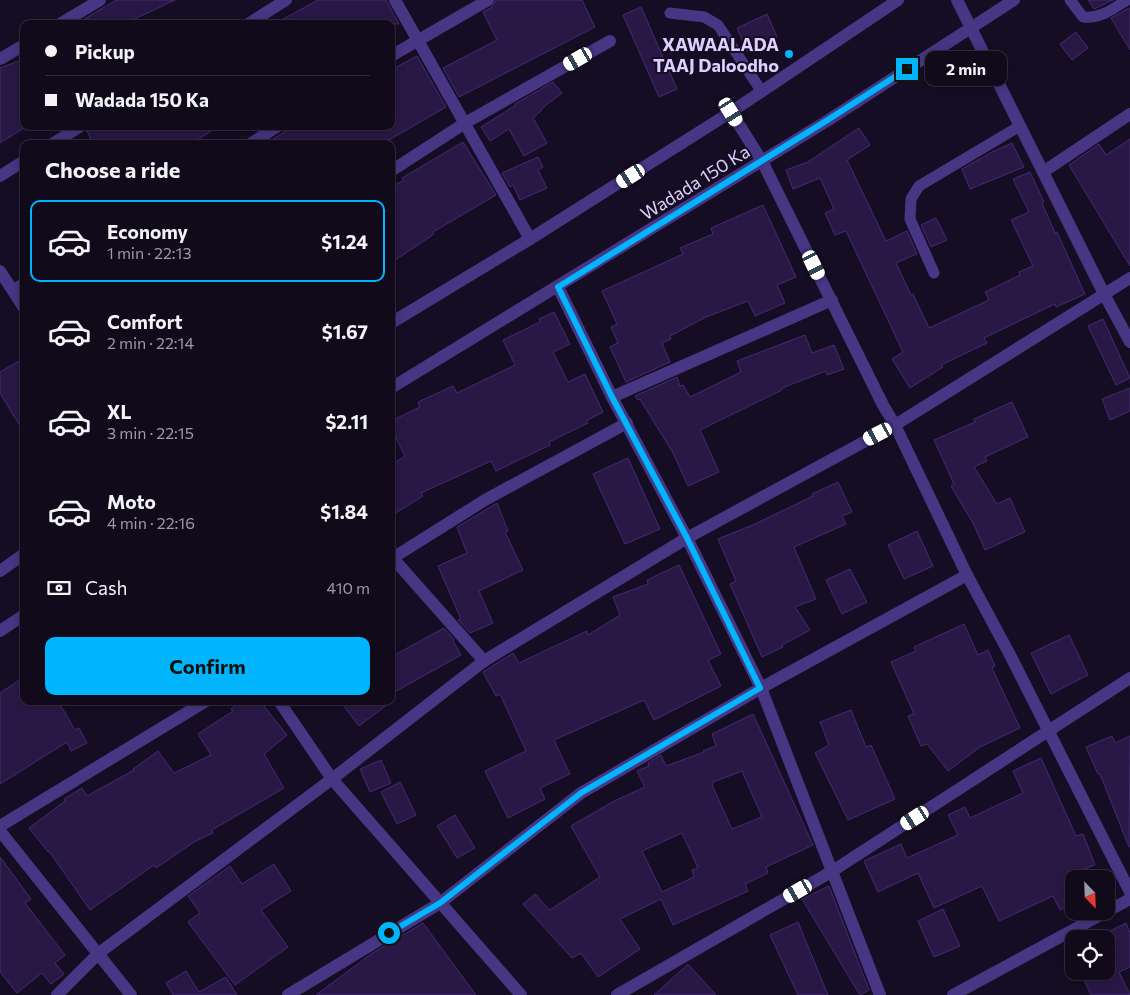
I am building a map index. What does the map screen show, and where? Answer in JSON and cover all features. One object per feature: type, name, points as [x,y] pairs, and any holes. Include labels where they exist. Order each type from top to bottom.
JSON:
[{"type":"street","points":[[67,20],[100,0]]},
{"type":"street","points":[[254,20],[286,0]]},
{"type":"street","points":[[395,0],[530,239]]},
{"type":"street","points":[[395,54],[488,0]]},
{"type":"street","points":[[395,321],[530,239],[731,112],[898,0]]},
{"type":"street","points":[[957,0],[1104,294],[1130,342]]},
{"type":"street","name":"Wadada 150 Ka","points":[[395,386],[762,161],[1014,0]]},
{"type":"street","points":[[395,168],[465,123],[610,41]]},
{"type":"street","points":[[0,59],[20,47]]},
{"type":"street","points":[[731,112],[762,161],[895,425],[967,575],[1010,653],[1130,892]]},
{"type":"street","points":[[1043,172],[1130,114]]},
{"type":"street","points":[[58,140],[75,130]]},
{"type":"street","points":[[256,140],[272,130]]},
{"type":"street","points":[[0,176],[20,164]]},
{"type":"street","points":[[0,271],[18,287]]},
{"type":"street","points":[[57,995],[99,953],[332,779],[484,661],[687,538],[895,425],[1130,278]]},
{"type":"street","points":[[558,287],[612,397],[687,538],[760,688],[880,995]]},
{"type":"street","points":[[612,397],[832,300]]},
{"type":"street","points":[[395,555],[485,500],[626,423]]},
{"type":"street","points":[[0,571],[20,557]]},
{"type":"street","points":[[395,560],[484,661]]},
{"type":"street","points":[[288,995],[440,903],[581,793],[760,688],[967,575]]},
{"type":"street","points":[[0,631],[20,618]]},
{"type":"street","points":[[617,995],[832,872],[1130,678]]},
{"type":"street","points":[[0,826],[199,705]]},
{"type":"street","points":[[282,705],[332,779],[521,995]]},
{"type":"street","points":[[0,831],[131,995]]},
{"type":"street","points":[[953,995],[1130,899]]},
{"type":"lane","points":[[1070,0],[1083,17],[1092,18],[1104,14],[1127,0]]},
{"type":"lane","points":[[670,13],[704,17],[718,25],[762,92]]},
{"type":"lane","points":[[934,273],[910,218],[910,199],[920,186],[1020,126]]},
{"type":"building","points":[[116,0],[175,0],[132,20],[83,20]]},
{"type":"building","points":[[318,0],[386,0],[399,24],[395,24],[395,20],[281,20]]},
{"type":"building","points":[[496,0],[582,0],[595,27],[459,97],[443,68],[497,40],[483,12],[492,7]]},
{"type":"building","points":[[1088,0],[1113,0],[1094,9]]},
{"type":"building","points":[[641,7],[677,89],[659,97],[623,15]]},
{"type":"building","points":[[1129,8],[1130,10],[1130,50],[1111,18]]},
{"type":"building","points":[[767,14],[777,37],[747,51],[737,28]]},
{"type":"building","points":[[1076,32],[1088,48],[1072,60],[1060,44]]},
{"type":"building","points":[[417,56],[446,107],[389,140],[271,140],[288,130],[395,130],[395,68]]},
{"type":"building","points":[[20,60],[21,130],[0,143],[0,68]]},
{"type":"building","points":[[553,82],[562,93],[541,109],[533,118],[547,143],[524,156],[509,129],[490,141],[481,127]]},
{"type":"building","points":[[859,128],[870,145],[847,160],[886,241],[907,231],[917,254],[896,263],[929,328],[989,300],[985,292],[1020,275],[1019,272],[1033,266],[1011,220],[1029,212],[1013,179],[1030,172],[1044,202],[1042,203],[1055,233],[1057,232],[1085,294],[1056,307],[1055,304],[984,338],[987,343],[941,365],[943,367],[910,388],[892,359],[903,352],[846,231],[835,235],[825,213],[834,209],[820,178],[793,189],[786,170],[808,162]]},
{"type":"building","points":[[213,130],[197,140],[91,140],[87,131]]},
{"type":"building","points":[[1130,139],[1130,266],[1069,165],[1099,144],[1106,155]]},
{"type":"building","points":[[463,142],[496,195],[433,232],[434,234],[395,260],[395,185],[404,180],[402,178]]},
{"type":"building","points":[[1012,143],[1024,167],[970,189],[962,169]]},
{"type":"building","points":[[538,157],[543,167],[538,170],[547,188],[520,200],[513,185],[510,187],[502,173]]},
{"type":"building","points":[[763,205],[796,277],[777,285],[785,303],[755,316],[748,301],[706,317],[670,336],[671,339],[662,343],[670,362],[626,382],[610,347],[618,343],[611,327],[617,324],[602,291],[683,254],[680,248],[713,234],[711,228]]},
{"type":"building","points":[[936,218],[947,240],[931,247],[921,225]]},
{"type":"building","points":[[554,312],[570,344],[553,352],[568,382],[585,374],[603,412],[586,421],[588,423],[549,442],[550,445],[496,471],[491,461],[421,493],[423,496],[395,514],[395,462],[405,456],[395,436],[395,419],[420,407],[418,402],[453,386],[457,393],[515,365],[503,340],[540,322],[539,319]]},
{"type":"building","points":[[1103,319],[1130,378],[1116,385],[1088,326]]},
{"type":"building","points":[[805,335],[812,353],[834,345],[844,369],[827,375],[826,371],[782,388],[782,390],[700,430],[719,472],[688,486],[673,453],[640,399],[638,400],[635,396],[677,377],[680,386],[683,385],[690,397],[741,372],[737,361]]},
{"type":"building","points":[[20,360],[20,426],[0,393],[0,372]]},
{"type":"building","points":[[1130,388],[1130,411],[1110,420],[1102,399]]},
{"type":"building","points":[[1012,402],[1028,437],[985,457],[987,461],[974,467],[997,504],[1010,498],[1025,532],[985,550],[974,525],[951,486],[954,484],[934,440],[975,422],[974,419]]},
{"type":"building","points":[[628,458],[660,529],[625,544],[593,474]]},
{"type":"building","points":[[838,482],[852,512],[842,516],[846,524],[794,547],[816,599],[795,607],[810,630],[782,645],[783,647],[762,657],[730,584],[736,581],[718,539],[755,524]]},
{"type":"building","points":[[497,503],[508,531],[505,532],[523,570],[479,591],[493,623],[470,633],[458,620],[461,619],[438,566],[467,553],[457,527]]},
{"type":"building","points":[[917,531],[933,566],[904,579],[888,545]]},
{"type":"building","points":[[679,565],[721,654],[708,660],[721,686],[654,720],[644,700],[554,740],[570,774],[540,788],[545,799],[508,818],[485,771],[526,751],[500,694],[496,696],[483,672],[513,653],[519,663],[587,631],[588,635],[620,615],[613,597],[648,584],[647,580]]},
{"type":"building","points":[[850,569],[867,602],[842,614],[826,580]]},
{"type":"building","points":[[964,624],[978,655],[988,650],[995,666],[992,668],[1020,728],[980,747],[948,771],[927,744],[921,746],[908,716],[914,714],[891,662],[916,651],[914,647]]},
{"type":"building","points":[[444,628],[454,640],[461,655],[395,692],[395,655]]},
{"type":"building","points":[[1069,635],[1088,675],[1051,694],[1031,653]]},
{"type":"building","points":[[20,680],[20,705],[60,705],[75,730],[79,728],[87,743],[71,751],[67,742],[0,784],[0,693]]},
{"type":"building","points":[[236,705],[263,705],[287,735],[264,754],[284,788],[212,830],[213,833],[194,842],[156,868],[154,865],[90,910],[49,851],[29,828],[65,801],[64,799],[82,788],[87,796],[134,770],[158,751],[174,773],[211,755],[198,734],[233,711],[231,709]]},
{"type":"building","points":[[343,705],[387,705],[359,726]]},
{"type":"building","points":[[851,710],[866,747],[871,745],[895,799],[848,820],[815,753],[829,745],[820,722]]},
{"type":"building","points":[[753,714],[813,845],[766,867],[768,873],[745,884],[748,891],[673,925],[661,899],[620,919],[640,949],[598,977],[581,953],[572,958],[523,904],[535,894],[550,910],[600,877],[571,826],[614,801],[645,787],[637,771],[649,766],[648,763],[661,755],[666,766],[716,746],[712,734]],"holes":[[[742,771],[762,817],[732,829],[712,785],[713,782]],[[682,833],[698,868],[692,870],[694,877],[662,892],[642,851]]]},
{"type":"building","points":[[1112,736],[1115,743],[1130,736],[1129,847],[1100,774],[1098,774],[1086,747]]},
{"type":"building","points":[[1041,758],[1076,836],[1083,834],[1095,865],[1081,870],[1065,870],[1065,908],[1060,910],[1053,896],[999,921],[982,886],[934,908],[918,873],[878,892],[864,861],[901,844],[907,858],[958,835],[948,815],[965,807],[970,818],[1023,793],[1013,771]]},
{"type":"building","points":[[381,760],[391,783],[370,792],[360,769]]},
{"type":"building","points":[[400,782],[416,815],[397,824],[381,792]]},
{"type":"building","points":[[455,815],[475,848],[457,858],[437,826]]},
{"type":"building","points":[[0,857],[31,899],[25,903],[65,955],[55,963],[64,974],[51,984],[42,973],[17,993],[0,972]]},
{"type":"building","points":[[274,864],[291,891],[261,910],[288,947],[235,985],[188,922],[200,913],[188,896],[230,866],[242,884]]},
{"type":"building","points":[[829,886],[869,990],[860,995],[802,899]]},
{"type":"building","points":[[943,909],[960,946],[934,957],[918,921]]},
{"type":"building","points":[[798,922],[828,995],[798,995],[770,935]]},
{"type":"building","points":[[423,923],[476,995],[316,995],[371,954]]},
{"type":"building","points":[[1126,923],[1130,933],[1130,967],[1119,972],[1130,995],[1091,995],[1084,980],[1115,980],[1115,930],[1112,930]]},
{"type":"building","points":[[688,964],[716,995],[654,995]]},
{"type":"building","points":[[186,971],[199,992],[226,977],[237,995],[173,995],[166,983]]},
{"type":"place","name":"XAWAALADA TAAJ Daloodho","points":[[789,54]]},
{"type":"route","points":[[389,933],[440,903],[581,793],[760,688],[687,538],[612,397],[558,287],[907,69]]}]
